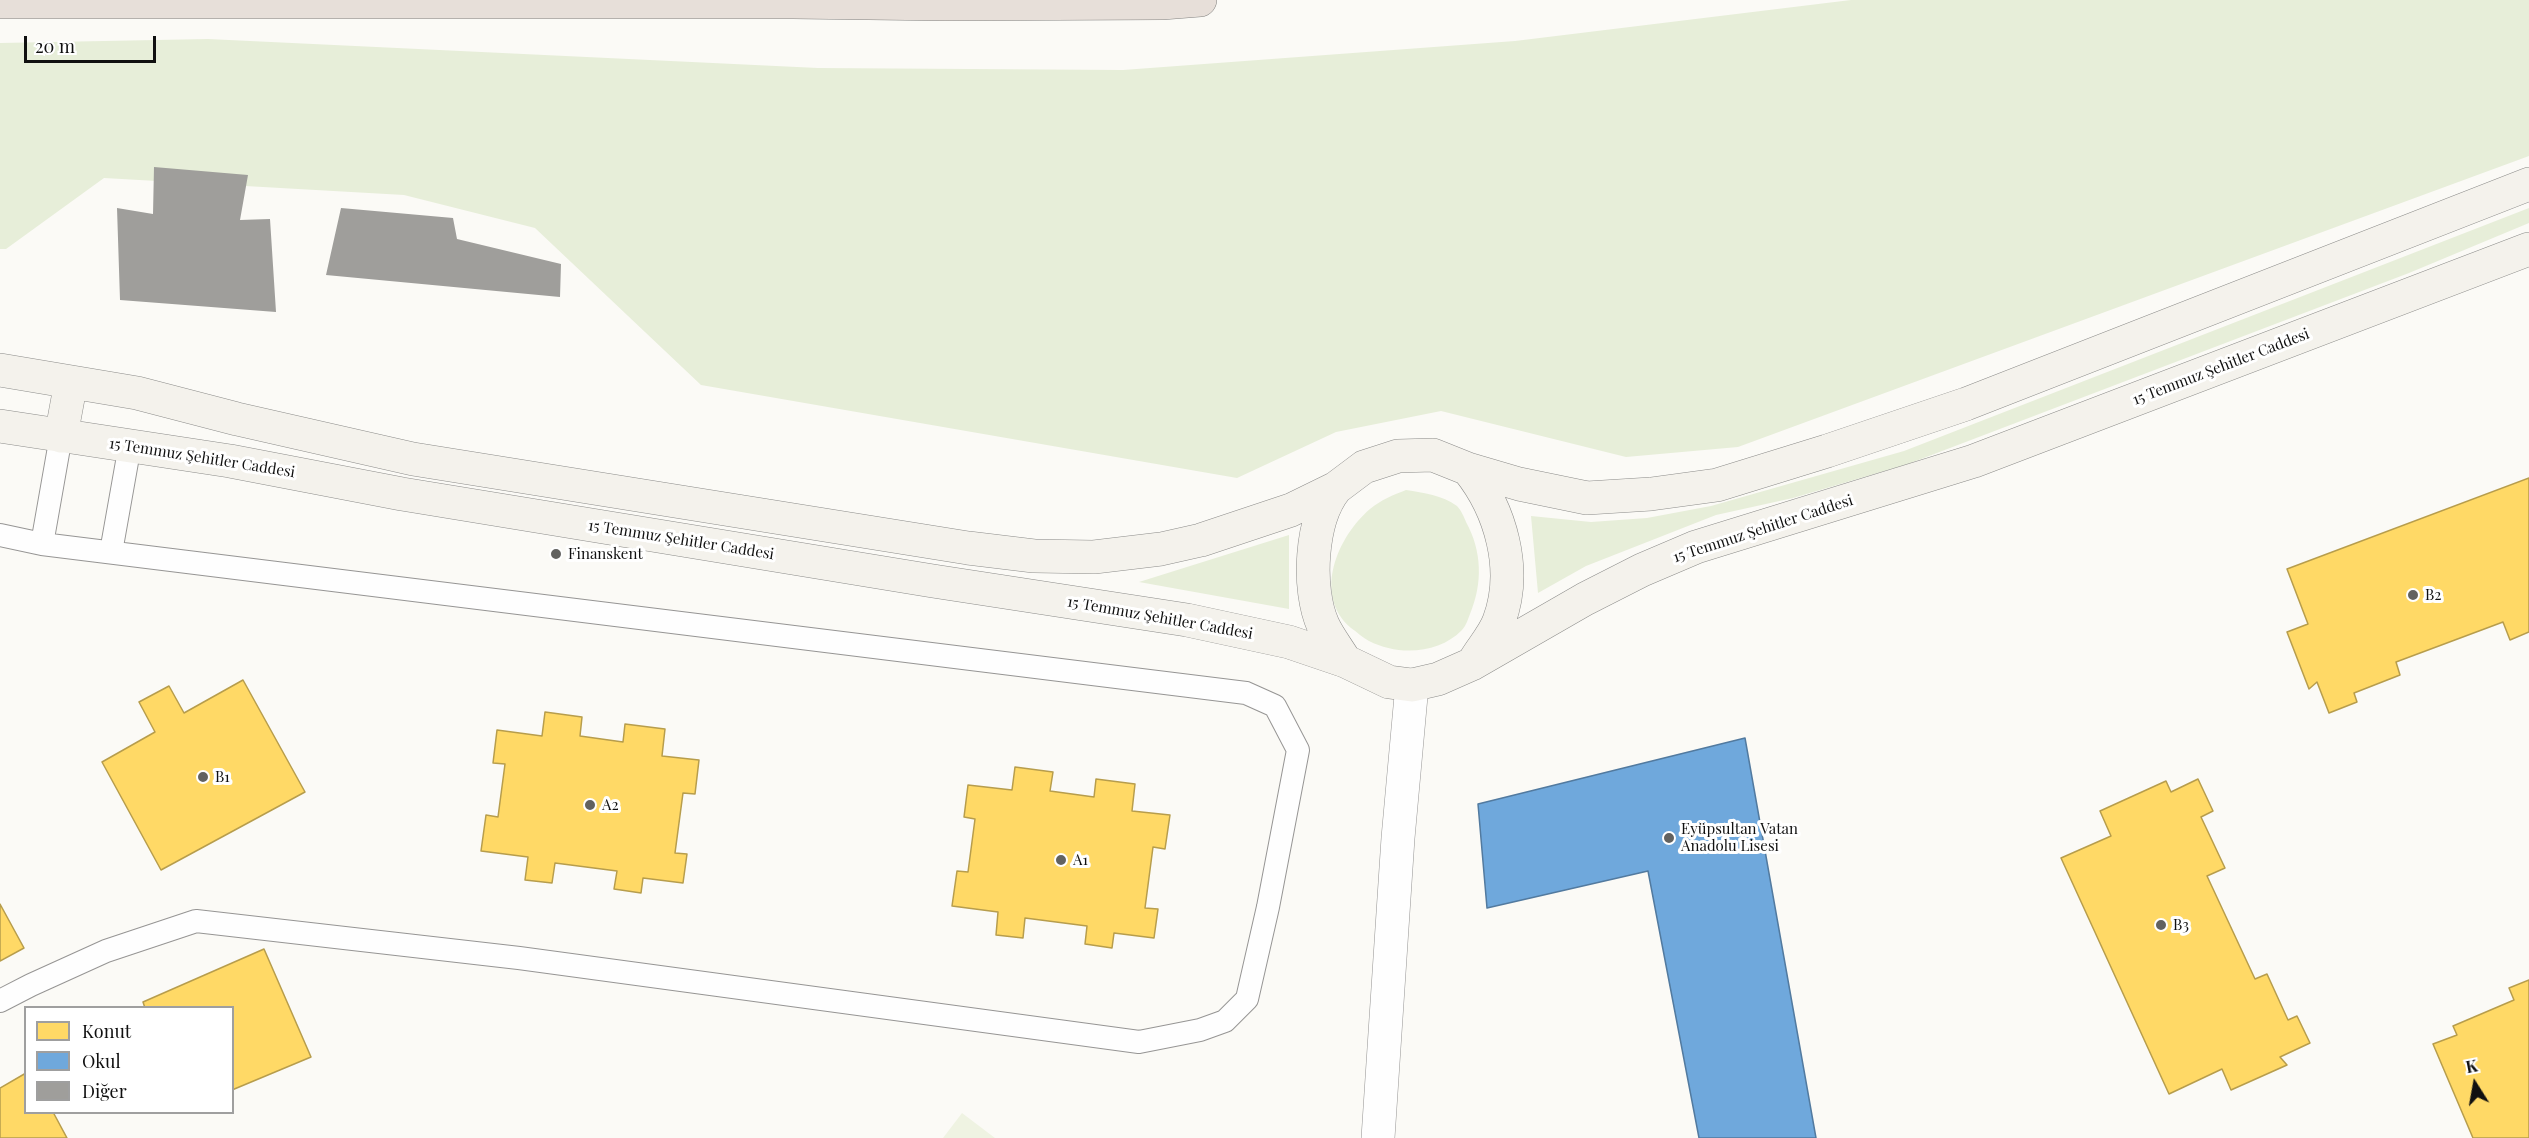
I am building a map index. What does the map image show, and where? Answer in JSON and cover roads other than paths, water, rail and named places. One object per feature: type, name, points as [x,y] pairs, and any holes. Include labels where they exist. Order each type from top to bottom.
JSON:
[{"type":"highway","points":[[0,2],[979,4],[1162,3],[1200,0]]},
{"type":"main road","points":[[0,370],[137,393],[237,419],[413,459],[968,548],[1034,556],[1094,557],[1161,549],[1201,540],[1291,510],[1336,488],[1364,467],[1398,456],[1433,455],[1468,469],[1519,484],[1587,498],[1651,494],[1717,484],[1827,451],[1966,404],[2529,184]]},
{"type":"main road","name":"15 Temmuz Şehitler Caddesi","points":[[0,426],[230,461],[426,498],[1187,620],[1289,642],[1345,661],[1389,682],[1412,685],[1438,679],[1472,664],[1584,599],[1642,570],[1696,547],[1974,461],[2529,249]]},
{"type":"main road","points":[[61,436],[71,382]]},
{"type":"main road","points":[[130,445],[137,393]]},
{"type":"main road","points":[[1468,469],[1483,488],[1495,511],[1504,549],[1508,590],[1499,623],[1472,664]]},
{"type":"main road","points":[[1336,488],[1327,499],[1313,557],[1314,596],[1323,625],[1345,661]]},
{"type":"street","points":[[1378,1138],[1398,838],[1412,685]]},
{"type":"lane","points":[[42,544],[61,436]]},
{"type":"lane","points":[[111,552],[130,445]]},
{"type":"lane","points":[[0,535],[42,544],[1246,693],[1275,706],[1298,750],[1268,907],[1247,999],[1225,1021],[1200,1030],[1139,1042],[542,961],[196,921],[106,951],[0,1001]]},
{"type":"place","name":"Finanskent","points":[[556,554]]},
{"type":"place","name":"B2","points":[[2413,595]]},
{"type":"place","name":"B1","points":[[203,777]]},
{"type":"place","name":"A2","points":[[590,805]]},
{"type":"place","name":"Eyüpsultan Vatan Anadolu Lisesi","points":[[1669,838]]},
{"type":"place","name":"A1","points":[[1061,860]]},
{"type":"place","name":"B3","points":[[2161,925]]}]
